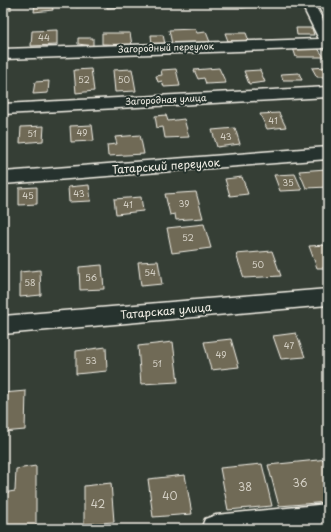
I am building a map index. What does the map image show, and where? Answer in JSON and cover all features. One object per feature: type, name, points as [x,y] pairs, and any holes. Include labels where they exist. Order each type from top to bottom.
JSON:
[{"type":"street","points":[[308,3],[328,42]]},
{"type":"street","name":"Загородный переулок","points":[[3,54],[328,42]]},
{"type":"street","name":"Загородная улица","points":[[3,109],[328,92]]},
{"type":"street","name":"Татарский переулок","points":[[3,178],[328,153]]},
{"type":"street","name":"Татарская улица","points":[[3,325],[328,297]]},
{"type":"street","points":[[216,529],[328,518]]},
{"type":"building","points":[[3,3],[11,3],[11,10],[3,10]]},
{"type":"building","points":[[35,3],[52,3],[53,10],[34,12]]},
{"type":"building","points":[[76,3],[88,3],[88,6],[76,7]]},
{"type":"building","points":[[107,3],[125,3],[126,7],[107,8]]},
{"type":"building","points":[[239,3],[264,3],[266,6],[241,8]]},
{"type":"building","points":[[287,3],[295,3],[297,8],[289,8]]},
{"type":"building","points":[[296,28],[312,28],[314,35],[297,35]]},
{"type":"building","points":[[195,29],[197,33],[206,32],[210,42],[172,44],[169,30]]},
{"type":"building","points":[[57,30],[57,45],[31,46],[32,31]]},
{"type":"building","points":[[102,33],[130,33],[132,45],[102,44]]},
{"type":"building","points":[[225,33],[246,33],[249,41],[228,41]]},
{"type":"building","points":[[151,35],[163,35],[165,44],[152,44]]},
{"type":"building","points":[[78,38],[93,38],[93,46],[78,44]]},
{"type":"building","points":[[317,47],[324,57],[296,57],[293,48]]},
{"type":"building","points":[[327,67],[328,77],[317,77],[312,68]]},
{"type":"building","points":[[219,68],[226,83],[206,84],[204,78],[198,79],[194,70]]},
{"type":"building","points":[[91,69],[94,91],[76,93],[74,70]]},
{"type":"building","points":[[132,69],[136,91],[115,92],[113,70]]},
{"type":"building","points":[[176,69],[180,86],[164,87],[162,81],[158,82],[156,76],[162,75],[161,70]]},
{"type":"building","points":[[260,70],[265,82],[249,84],[244,71]]},
{"type":"building","points":[[299,73],[302,80],[283,80],[281,74]]},
{"type":"building","points":[[49,81],[48,93],[33,94],[35,82]]},
{"type":"building","points":[[279,113],[286,127],[267,129],[260,114]]},
{"type":"building","points":[[166,115],[168,121],[184,119],[189,137],[165,138],[163,127],[157,128],[155,116]]},
{"type":"building","points":[[92,125],[94,141],[71,142],[70,126]]},
{"type":"building","points":[[44,126],[43,141],[20,143],[21,127]]},
{"type":"building","points":[[235,128],[240,144],[217,147],[212,130]]},
{"type":"building","points":[[140,135],[144,154],[108,156],[107,145],[117,144],[115,137]]},
{"type":"building","points":[[326,169],[328,172],[328,187],[306,188],[299,171]]},
{"type":"building","points":[[295,174],[302,190],[280,191],[274,175]]},
{"type":"building","points":[[242,177],[248,194],[230,196],[225,179]]},
{"type":"building","points":[[89,185],[91,201],[69,202],[68,187]]},
{"type":"building","points":[[37,187],[37,204],[19,205],[19,188]]},
{"type":"building","points":[[196,192],[203,218],[176,220],[175,214],[170,215],[165,194]]},
{"type":"building","points":[[141,197],[143,211],[116,214],[114,199]]},
{"type":"building","points":[[204,224],[211,248],[172,253],[167,228]]},
{"type":"building","points":[[327,245],[328,268],[317,268],[309,246]]},
{"type":"building","points":[[272,251],[281,276],[244,278],[236,254]]},
{"type":"building","points":[[158,261],[162,284],[141,286],[138,262]]},
{"type":"building","points":[[102,265],[104,289],[80,290],[79,267]]},
{"type":"building","points":[[40,270],[41,295],[20,297],[20,272]]},
{"type":"building","points":[[296,333],[305,357],[281,359],[273,336]]},
{"type":"building","points":[[231,339],[239,367],[211,370],[204,342]]},
{"type":"building","points":[[173,342],[178,382],[141,384],[138,346]]},
{"type":"building","points":[[106,347],[107,371],[76,374],[76,351]]},
{"type":"building","points":[[26,391],[25,430],[3,432],[3,393]]},
{"type":"building","points":[[328,459],[328,502],[279,506],[268,465]]},
{"type":"building","points":[[262,464],[272,506],[228,510],[220,468]]},
{"type":"building","points":[[36,466],[36,527],[3,529],[3,493],[15,491],[16,469]]},
{"type":"building","points":[[185,475],[192,514],[153,517],[148,479]]},
{"type":"building","points":[[111,483],[114,522],[84,524],[84,486]]},
{"type":"tram line","points":[[314,3],[328,28]]}]
